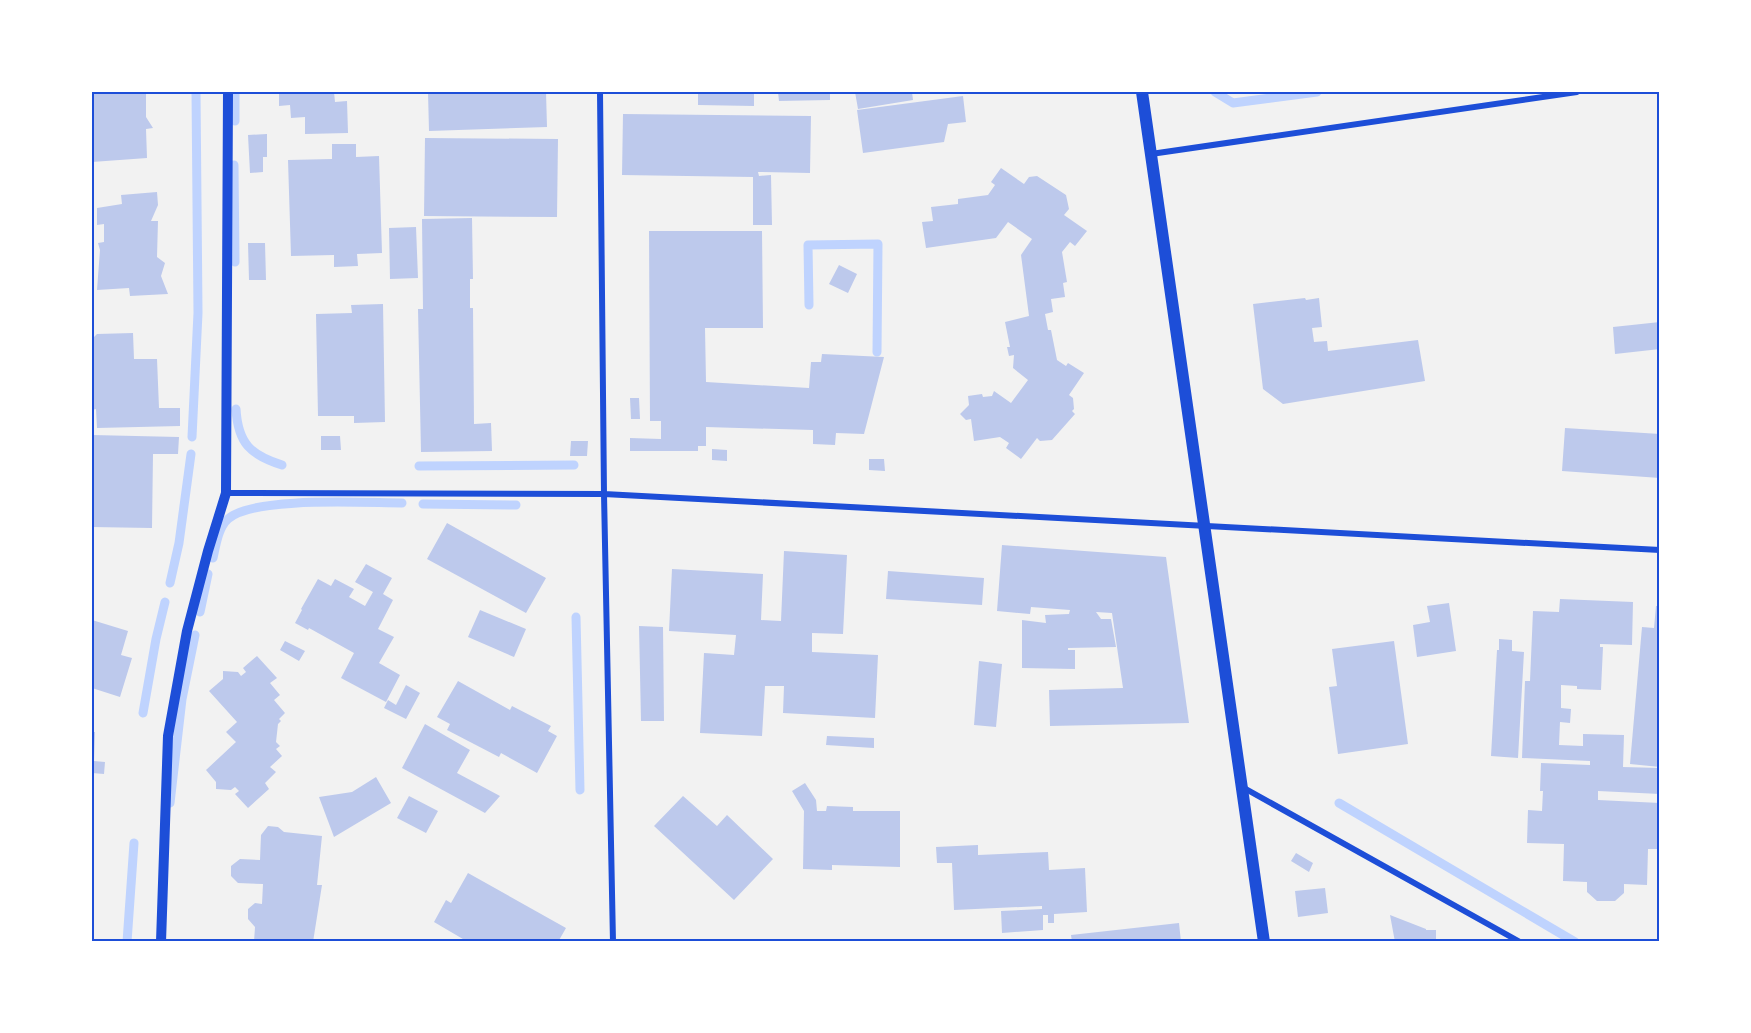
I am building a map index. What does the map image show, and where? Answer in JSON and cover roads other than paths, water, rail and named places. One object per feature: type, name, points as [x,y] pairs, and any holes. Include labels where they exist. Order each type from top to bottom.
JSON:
[{"type":"main road","points":[[1142,92],[1206,525],[1264,942]]},
{"type":"street","points":[[161,942],[168,736],[187,631],[226,493],[228,92]]},
{"type":"street","points":[[600,92],[604,494],[613,942]]},
{"type":"street","points":[[1151,154],[1577,92]]},
{"type":"street","points":[[226,493],[604,494],[1659,550]]},
{"type":"street","points":[[1243,788],[1520,942]]},
{"type":"waterway","points":[[192,437],[198,313],[196,92]]},
{"type":"waterway","points":[[235,92],[235,121]]},
{"type":"waterway","points":[[1215,92],[1233,103],[1317,92]]},
{"type":"waterway","points":[[234,165],[235,262]]},
{"type":"waterway","points":[[809,305],[808,245],[878,244],[877,352]]},
{"type":"waterway","points":[[236,409],[240,431],[248,446],[262,457],[282,465]]},
{"type":"waterway","points":[[170,583],[179,543],[191,454]]},
{"type":"waterway","points":[[419,466],[574,465]]},
{"type":"waterway","points":[[213,558],[222,527],[228,519],[241,512],[261,507],[311,502],[402,503]]},
{"type":"waterway","points":[[423,504],[516,505]]},
{"type":"waterway","points":[[200,612],[208,574]]},
{"type":"waterway","points":[[143,713],[165,602]]},
{"type":"waterway","points":[[576,617],[580,790]]},
{"type":"waterway","points":[[170,803],[182,699],[195,635]]},
{"type":"waterway","points":[[1339,803],[1575,942]]},
{"type":"waterway","points":[[127,942],[134,843]]}]
